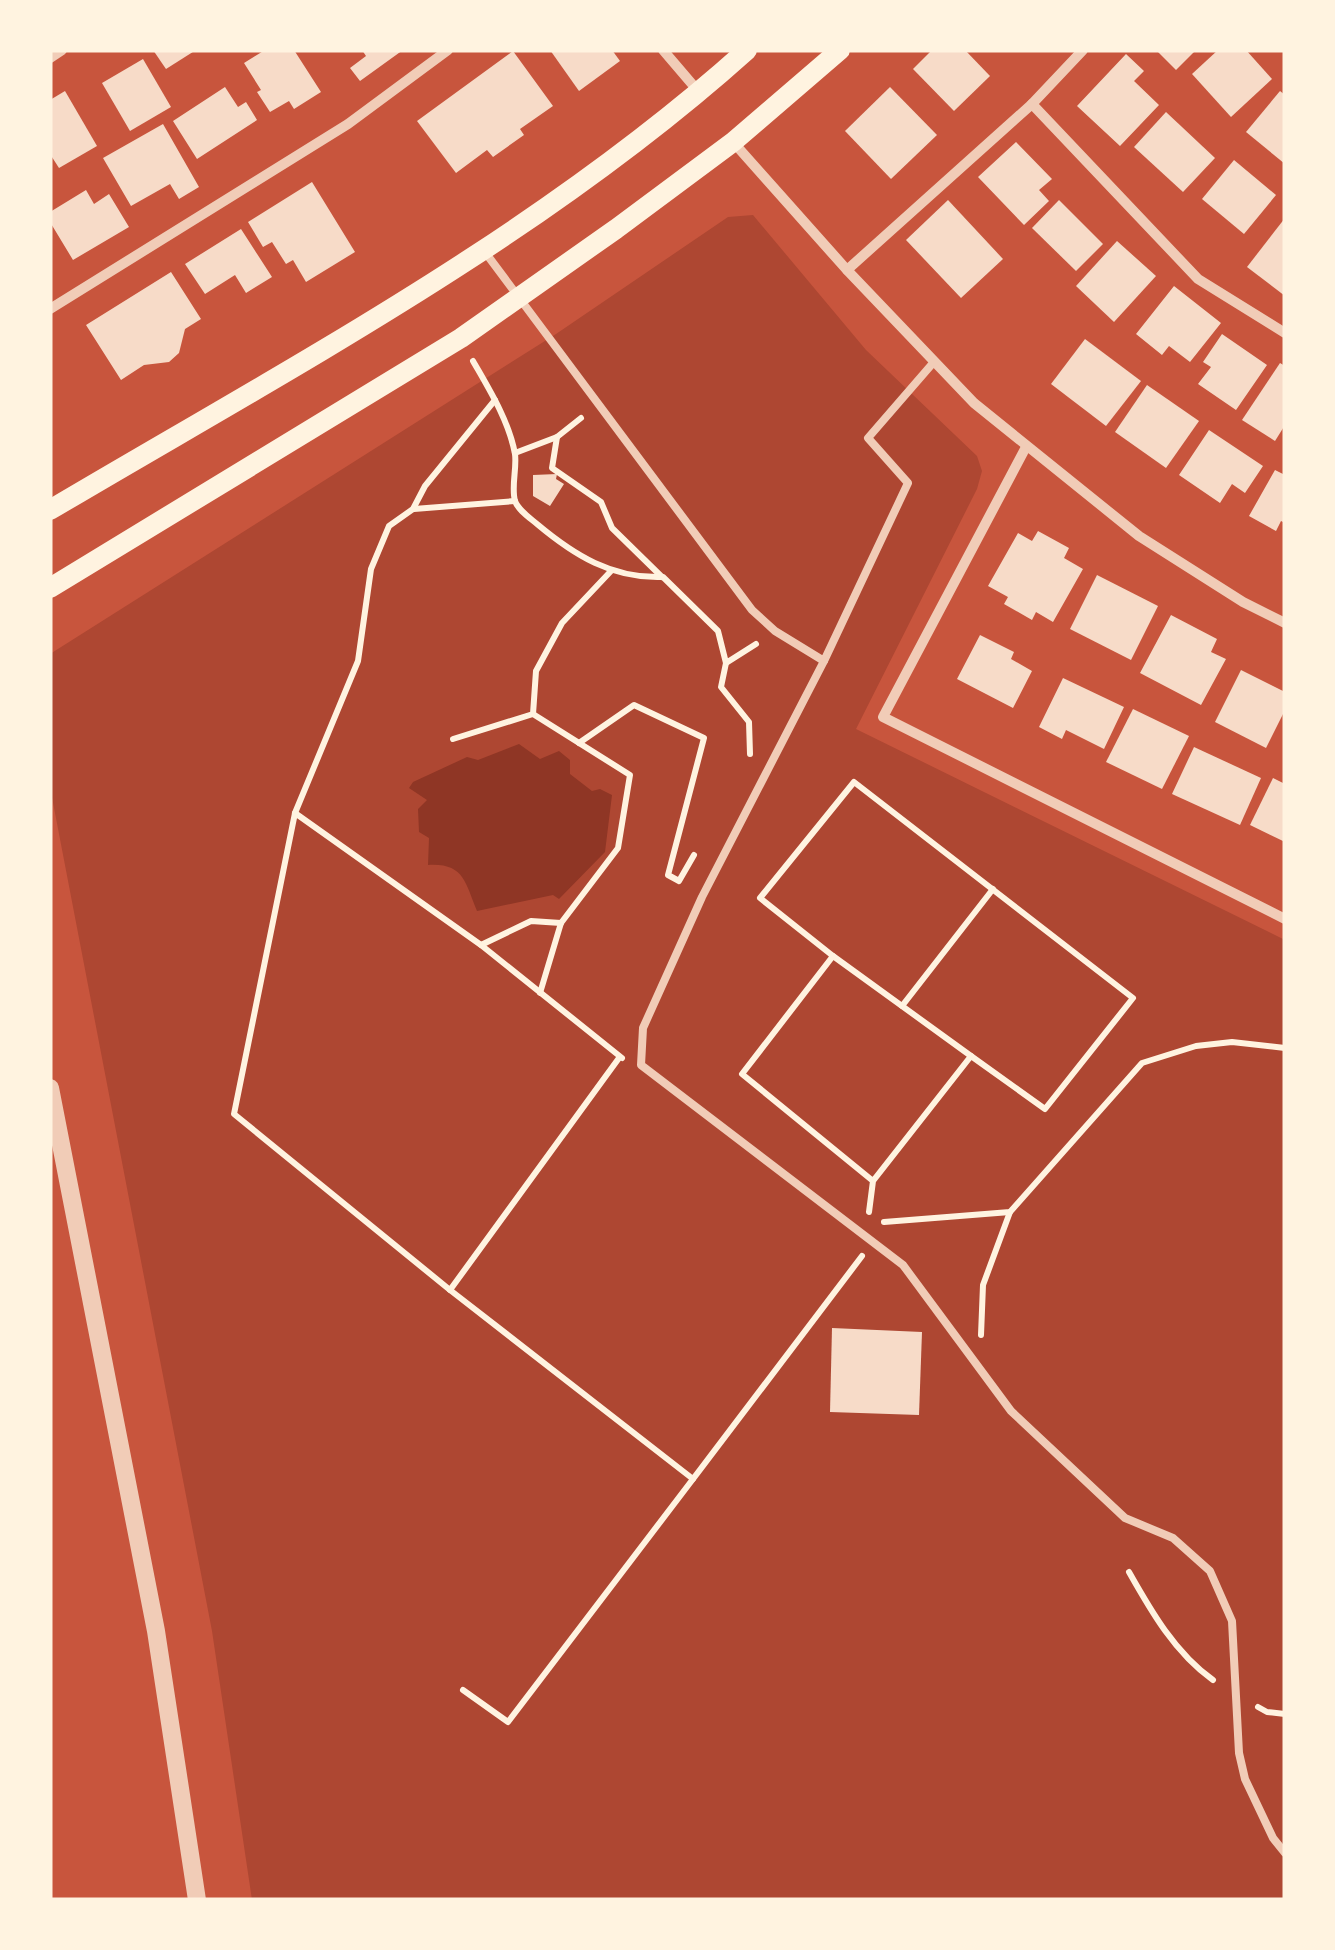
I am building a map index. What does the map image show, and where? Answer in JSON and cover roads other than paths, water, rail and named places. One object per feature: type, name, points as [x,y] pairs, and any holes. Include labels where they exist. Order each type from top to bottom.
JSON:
[{"type":"main road","points":[[50,510],[388,310],[577,186],[747,50]]},
{"type":"main road","points":[[50,588],[461,338],[733,142],[840,50]]},
{"type":"street","points":[[50,58],[62,50]]},
{"type":"street","points":[[50,309],[348,124],[448,50]]},
{"type":"street","points":[[663,50],[698,92]]},
{"type":"street","points":[[847,270],[1032,104],[1084,50]]},
{"type":"street","points":[[1032,104],[1198,279],[1285,332]]},
{"type":"street","points":[[733,142],[847,270],[974,403],[1139,536],[1243,602],[1285,623]]},
{"type":"street","points":[[1026,447],[883,717],[1285,919]]},
{"type":"street","points":[[50,1088],[156,1630],[198,1900]]},
{"type":"lane","points":[[482,248],[752,610],[776,631],[824,660]]},
{"type":"lane","points":[[934,364],[868,438],[908,482],[824,660],[702,897],[643,1028],[641,1065],[903,1265],[1011,1411],[1124,1518],[1172,1538],[1210,1570],[1232,1621],[1240,1754],[1246,1779],[1285,1853]]}]
